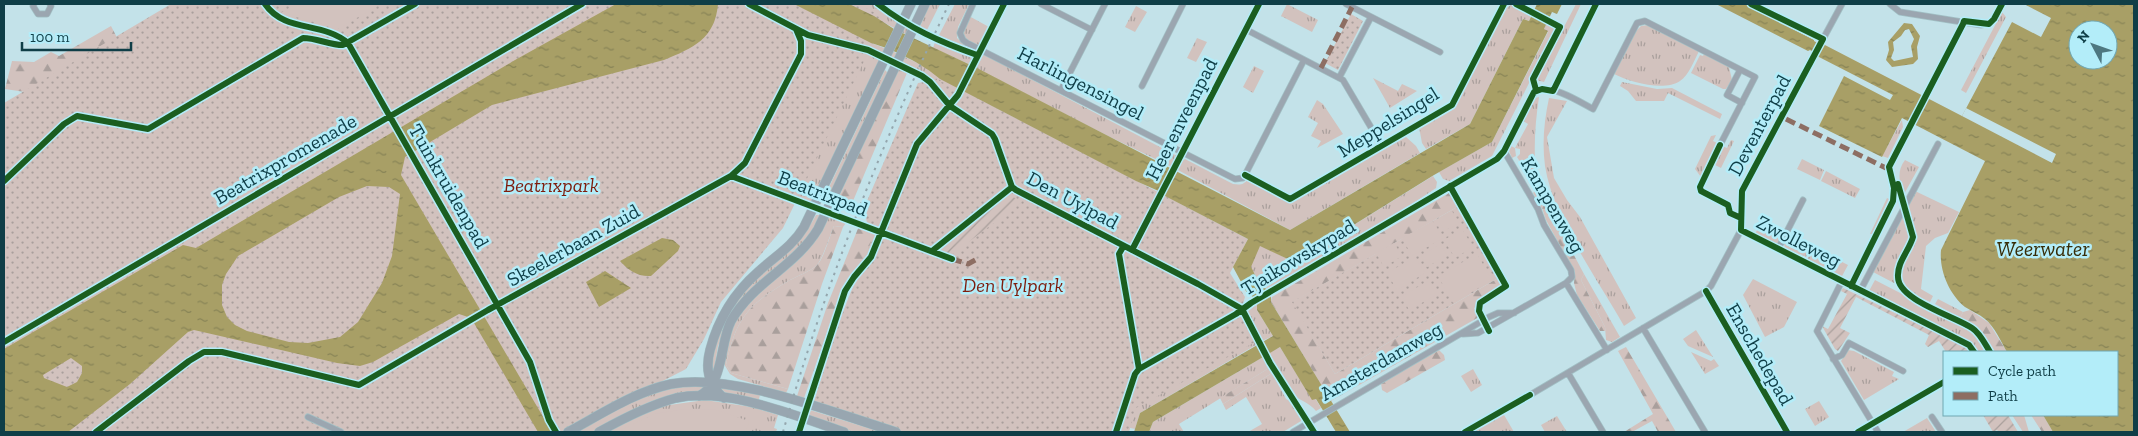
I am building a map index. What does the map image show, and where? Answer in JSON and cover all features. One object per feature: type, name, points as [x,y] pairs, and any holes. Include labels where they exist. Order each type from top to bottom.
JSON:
[{"type":"main road","points":[[724,398],[715,390],[711,383],[707,366],[716,330],[736,296],[757,273],[796,239],[819,198],[909,7]]},
{"type":"main road","points":[[699,396],[705,392],[720,368],[721,349],[728,328],[737,312],[757,288],[805,248],[822,221],[922,8]]},
{"type":"main road","points":[[691,382],[707,366]]},
{"type":"main road","points":[[720,368],[735,385]]},
{"type":"main road","points":[[568,432],[650,390],[672,384],[691,382],[735,385],[799,402],[896,432]]},
{"type":"main road","points":[[599,432],[628,416],[663,402],[699,396],[746,402],[844,432]]},
{"type":"street","points":[[34,4],[33,6],[38,14],[47,14],[51,6],[50,4]]},
{"type":"street","name":"Harlingensingel","points":[[973,4],[960,33],[963,40],[967,43],[1235,180],[1243,178],[1304,60]]},
{"type":"street","points":[[1041,4],[1092,30]]},
{"type":"street","points":[[1061,90],[1105,4]]},
{"type":"street","points":[[1142,86],[1183,4]]},
{"type":"street","points":[[1346,4],[1353,5],[1371,17],[1440,52]]},
{"type":"street","points":[[1823,39],[1842,4]]},
{"type":"street","points":[[1890,4],[1900,12],[1981,25],[1989,24],[1994,20],[2002,4]]},
{"type":"street","points":[[1339,78],[1371,17]]},
{"type":"street","name":"Kampenweg","points":[[1566,282],[1572,276],[1572,270],[1544,226],[1538,209],[1504,151],[1536,90],[1542,89],[1561,94],[1593,109],[1637,23],[1645,21],[1740,70]]},
{"type":"street","points":[[1245,29],[1343,80],[1382,146]]},
{"type":"street","points":[[1720,144],[1742,103],[1755,77],[1740,70],[1727,95],[1742,103]]},
{"type":"street","name":"Zwolleweg","points":[[1607,350],[1711,286],[1741,230],[1860,291],[1938,144]]},
{"type":"street","name":"Zwolleweg","points":[[1778,249],[1804,200]]},
{"type":"street","points":[[1530,395],[1607,350],[1566,282]]},
{"type":"street","name":"Amsterdamweg","points":[[1461,334],[1478,333],[1566,282]]},
{"type":"street","points":[[1842,282],[1817,331],[1878,432]]},
{"type":"street","name":"Amsterdamweg","points":[[1293,432],[1489,317],[1498,314],[1514,313]]},
{"type":"street","points":[[1643,328],[1705,432]]},
{"type":"street","points":[[1833,359],[1842,355],[1849,343],[1903,371]]},
{"type":"street","points":[[1568,373],[1603,432]]},
{"type":"street","points":[[308,417],[341,432]]},
{"type":"street","points":[[1932,417],[1942,432]]},
{"type":"green space","name":"Beatrixpark","points":[[171,4],[858,4],[885,18],[783,228],[721,302],[704,339],[686,369],[564,432],[4,432],[4,103]]},
{"type":"green space","points":[[297,4],[381,4],[336,30],[328,29],[329,26],[296,17],[293,19],[277,15]]},
{"type":"green space","points":[[849,4],[873,4],[915,33],[913,38]]},
{"type":"green space","points":[[929,4],[940,4],[927,30],[920,27]]},
{"type":"green space","points":[[955,4],[969,4],[958,27],[957,38],[966,46],[964,47],[938,37]]},
{"type":"green space","points":[[1287,4],[1318,20],[1312,32],[1281,16]]},
{"type":"green space","points":[[1576,4],[1581,4],[1544,82],[1536,80]]},
{"type":"green space","points":[[1511,5],[1532,14],[1529,21],[1523,19],[1470,124],[1426,149],[1422,143],[1419,127],[1453,108],[1503,10]]},
{"type":"green space","points":[[1136,6],[1147,12],[1135,32],[1125,27]]},
{"type":"green space","points":[[2002,12],[2006,17],[1966,93],[1961,90]]},
{"type":"green space","points":[[1351,14],[1363,21],[1338,70],[1325,63]]},
{"type":"green space","points":[[969,16],[989,27],[978,47],[965,38],[963,31]]},
{"type":"green space","points":[[1547,22],[1557,28],[1492,156],[1449,181],[1443,179],[1439,172],[1492,142],[1548,32],[1544,29]]},
{"type":"green space","points":[[1648,25],[1699,51],[1689,72],[1680,81],[1665,86],[1656,86],[1638,83],[1614,74],[1636,31],[1641,26]]},
{"type":"green space","points":[[111,26],[126,55],[58,97],[5,89],[12,61],[34,62],[51,52],[59,56]]},
{"type":"green space","points":[[1197,38],[1207,42],[1196,62],[1187,58]]},
{"type":"green space","points":[[935,42],[974,56],[971,65],[933,48]]},
{"type":"green space","points":[[871,43],[925,67],[958,87],[953,98],[882,54],[859,46]]},
{"type":"green space","points":[[858,50],[881,59],[811,203],[784,193]]},
{"type":"green space","points":[[983,54],[1177,156],[1172,167],[974,67]]},
{"type":"green space","points":[[1704,54],[1729,67],[1732,80],[1726,89],[1691,73],[1700,55],[1703,56]]},
{"type":"green space","points":[[1254,66],[1264,71],[1253,93],[1243,87]]},
{"type":"green space","points":[[898,69],[907,73],[853,201],[848,210],[835,205]]},
{"type":"green space","points":[[885,70],[888,73],[827,205],[822,202]]},
{"type":"green space","points":[[1373,78],[1398,91],[1402,84],[1417,91],[1390,108]]},
{"type":"green space","name":"Den Uylpark","points":[[937,80],[964,91],[1248,239],[1230,273],[1245,297],[1240,314],[1255,342],[1136,408],[1129,432],[904,432],[848,417],[814,401],[836,329],[871,242],[864,208],[918,83]]},
{"type":"green space","points":[[1622,82],[1657,89],[1672,88],[1722,114],[1720,119],[1668,93],[1664,101],[1636,101],[1628,91],[1620,86]]},
{"type":"green space","points":[[1539,97],[1535,160],[1543,198],[1542,209],[1533,193],[1537,189],[1517,157],[1520,154],[1520,149],[1515,148],[1528,124],[1523,121],[1535,98]]},
{"type":"green space","points":[[1549,98],[1567,101],[1547,137],[1554,178],[1580,217],[1636,318],[1624,326],[1578,248],[1557,206],[1550,186],[1545,166],[1544,149]]},
{"type":"green space","points":[[1317,100],[1323,104],[1343,134],[1317,148],[1321,141],[1311,136],[1318,123],[1308,117]]},
{"type":"green space","points":[[1902,120],[1903,127],[1888,158],[1882,156]]},
{"type":"green space","points":[[1716,135],[1713,141],[1717,143],[1717,146],[1701,177],[1695,169],[1711,136]]},
{"type":"green space","points":[[1405,136],[1416,146],[1420,153],[1290,230],[1176,169],[1179,163],[1185,159],[1233,184],[1242,184],[1248,179],[1290,201]]},
{"type":"green space","points":[[1731,140],[1734,141],[1721,168],[1713,164],[1722,146],[1727,148]]},
{"type":"green space","points":[[1511,146],[1515,148],[1516,156],[1512,158],[1509,151]]},
{"type":"green space","points":[[1802,159],[1824,170],[1820,180],[1797,169]]},
{"type":"green space","points":[[1905,160],[1919,167],[1903,196],[1900,169]]},
{"type":"green space","points":[[1826,171],[1860,189],[1855,198],[1821,181]]},
{"type":"green space","points":[[1433,176],[1437,182],[1436,188],[1333,256],[1289,279],[1267,289],[1261,285],[1250,266],[1260,245],[1294,262]]},
{"type":"green space","points":[[1915,191],[1959,212],[1948,233],[1935,238],[1926,246],[1921,289],[1933,296],[1930,302],[1907,291],[1901,283],[1901,270],[1915,236],[1907,206]]},
{"type":"green space","points":[[1449,193],[1457,207],[1293,302],[1335,374],[1498,278],[1505,290],[1474,308],[1479,317],[1331,401],[1271,302],[1272,297]]},
{"type":"green space","points":[[1008,194],[1022,202],[951,255],[937,250]]},
{"type":"green space","points":[[1887,198],[1891,200],[1874,234],[1870,234]]},
{"type":"green space","points":[[1544,199],[1584,274],[1581,280],[1605,327],[1605,331],[1600,331],[1577,295],[1574,283],[1575,273],[1546,220],[1542,208]]},
{"type":"green space","points":[[1457,207],[1498,278],[1335,374],[1292,302]]},
{"type":"green space","points":[[1452,211],[1459,223],[1444,231],[1438,219]]},
{"type":"green space","points":[[1904,212],[1910,239],[1896,268],[1896,283],[1894,283],[1873,272]]},
{"type":"green space","points":[[816,215],[821,215],[810,237],[729,319],[718,346],[714,371],[712,371],[716,342],[728,314],[736,302],[756,279],[800,238]]},
{"type":"green space","points":[[829,217],[846,223],[843,227],[834,226],[817,265],[764,297],[746,314],[734,335],[726,365],[731,373],[788,389],[786,393],[738,379],[730,374],[724,364],[724,350],[737,318],[755,295],[799,259],[812,244]]},
{"type":"green space","points":[[1433,221],[1443,238],[1412,256],[1402,238]]},
{"type":"green space","points":[[1762,221],[1785,232],[1778,243],[1775,244],[1755,234]]},
{"type":"green space","points":[[834,226],[843,227],[822,284],[788,389],[731,373],[726,365],[730,349],[734,335],[746,314],[764,297],[820,262]]},
{"type":"green space","points":[[859,226],[878,234],[868,256],[840,296],[804,398],[797,396],[828,303]]},
{"type":"green space","points":[[1462,229],[1473,247],[1455,258],[1444,240]]},
{"type":"green space","points":[[1789,235],[1811,246],[1806,257],[1800,254],[1799,256],[1785,249],[1784,244]]},
{"type":"green space","points":[[1394,243],[1402,256],[1384,267],[1376,253]]},
{"type":"green space","points":[[1440,244],[1447,255],[1427,267],[1421,256]]},
{"type":"green space","points":[[1813,247],[1848,265],[1841,278],[1807,260]]},
{"type":"green space","points":[[1477,254],[1492,280],[1453,303],[1438,276]]},
{"type":"green space","points":[[1415,257],[1425,273],[1397,290],[1387,273]]},
{"type":"green space","points":[[1584,274],[1620,337],[1612,342],[1606,340],[1605,327],[1581,280]]},
{"type":"green space","points":[[1753,279],[1797,302],[1784,327],[1765,337],[1743,295]]},
{"type":"green space","points":[[1875,280],[1970,329],[1986,349],[1975,351],[1971,344],[1869,291]]},
{"type":"green space","points":[[1428,281],[1436,295],[1409,310],[1402,296]]},
{"type":"green space","points":[[1843,288],[1956,341],[1969,351],[1945,351],[1939,341],[1928,347],[1925,344],[1929,335],[1856,297],[1840,328],[1850,333],[1838,351],[1822,326],[1828,329],[1847,294],[1841,291]]},
{"type":"green space","points":[[1938,299],[1963,312],[1960,318],[1935,304]]},
{"type":"green space","points":[[1257,304],[1257,310],[1273,336],[1262,341],[1247,312]]},
{"type":"green space","points":[[1970,310],[1989,323],[2006,351],[1992,351],[1978,330],[1960,318],[1963,312]]},
{"type":"green space","points":[[1696,330],[1713,357],[1688,346],[1683,339]]},
{"type":"green space","points":[[1249,336],[1255,340],[1256,345],[1140,413],[1135,429],[1121,426],[1136,377]]},
{"type":"green space","points":[[1280,347],[1312,399],[1315,398],[1321,408],[1316,411],[1291,393],[1269,353]]},
{"type":"green space","points":[[1626,347],[1676,432],[1658,432],[1652,421],[1632,432],[1624,432],[1653,414],[1618,351]]},
{"type":"green space","points":[[1439,350],[1444,355],[1445,360],[1387,393],[1382,390],[1381,383]]},
{"type":"green space","points":[[1848,350],[1854,351],[1894,372],[1892,376],[1899,379],[1864,400],[1841,361]]},
{"type":"green space","points":[[1691,352],[1711,361],[1714,359],[1719,366],[1705,374]]},
{"type":"green space","points":[[1263,357],[1269,368],[1179,424],[1184,432],[1149,432],[1153,422]]},
{"type":"green space","points":[[1269,368],[1272,373],[1223,404],[1220,398]]},
{"type":"green space","points":[[1473,369],[1482,385],[1471,392],[1461,376]]},
{"type":"green space","points":[[1272,373],[1286,399],[1292,402],[1302,418],[1301,421],[1283,432],[1248,432],[1262,424],[1246,397],[1226,410],[1223,404]]},
{"type":"green space","points":[[720,385],[760,395],[758,403],[726,393],[719,387]]},
{"type":"green space","points":[[678,386],[706,386],[699,392],[649,402],[594,432],[577,432],[632,400],[648,393]]},
{"type":"green space","points":[[705,400],[752,407],[778,415],[774,428],[777,429],[776,432],[607,432],[655,407]]},
{"type":"green space","points":[[1819,401],[1829,417],[1815,426],[1805,409]]},
{"type":"green space","points":[[1500,408],[1514,432],[1459,432]]},
{"type":"green space","points":[[685,409],[716,410],[749,421],[746,432],[617,432],[654,414]]},
{"type":"green space","points":[[810,410],[881,432],[855,432],[807,418]]},
{"type":"green space","points":[[1557,416],[1567,432],[1545,432],[1541,425]]},
{"type":"green space","points":[[1984,416],[2009,416],[2018,432],[1999,432],[1997,430],[1993,432]]},
{"type":"green space","points":[[2013,416],[2024,416],[2029,432],[2023,432]]},
{"type":"green space","points":[[2032,416],[2044,416],[2053,432],[2042,432]]},
{"type":"green space","points":[[1927,418],[1936,432],[1903,432]]},
{"type":"water","points":[[616,4],[718,4],[716,16],[707,34],[701,41],[684,51],[664,60],[492,105],[405,157],[401,175],[552,432],[538,432],[471,318],[459,314],[373,362],[360,366],[337,363],[194,330],[188,332],[130,384],[68,432],[4,432],[4,349],[183,245],[196,248],[515,60]],"holes":[[[367,186],[389,187],[400,194],[392,256],[382,283],[358,322],[340,337],[308,343],[289,342],[247,331],[235,325],[227,317],[222,305],[222,285],[226,274],[238,256],[339,197]],[[71,358],[82,366],[82,373],[77,382],[67,387],[44,378],[43,375]]]},
{"type":"water","points":[[794,4],[849,4],[874,16],[894,29],[977,68],[1290,230],[1470,124],[1523,19],[1529,21],[1537,4],[1562,4],[1557,14],[1552,12],[1544,29],[1548,31],[1492,142],[1434,175],[1294,262],[1260,246],[1251,267],[1259,281],[1269,292],[1271,302],[1350,432],[1336,432],[1316,399],[1312,400],[1280,347],[1153,422],[1149,432],[1134,432],[1140,413],[1273,336],[1257,310],[1257,304],[1253,297],[1247,293],[1233,267],[1248,239],[1165,196],[1163,193],[1136,181],[940,79],[907,58],[871,43]]},
{"type":"water","name":"Weerwater","points":[[1716,4],[1745,4],[1821,45],[1823,44],[1962,116],[2012,22],[2041,37],[2051,18],[2024,4],[2134,4],[2134,432],[2053,432],[2044,416],[2118,416],[2118,351],[2006,351],[1989,322],[1965,307],[1954,295],[1943,273],[1941,258],[1941,250],[1985,161],[1902,118],[1882,157],[1819,126],[1844,76],[1890,100],[1893,95],[1817,56],[1817,54]]},
{"type":"water","points":[[1904,23],[1912,24],[1920,36],[1917,47],[1918,59],[1913,64],[1892,67],[1886,60],[1889,50],[1888,42]],"holes":[[[1909,29],[1914,39],[1911,46],[1913,57],[1894,61],[1891,58],[1894,50],[1893,42],[1905,30]]]},
{"type":"water","points":[[662,238],[673,240],[680,246],[678,251],[651,276],[634,272],[620,261]]},
{"type":"water","points":[[605,271],[631,288],[599,307],[586,282]]},
{"type":"pier","points":[[1966,108],[2056,154],[2052,163],[1962,116]]},
{"type":"pier","points":[[400,127],[415,154],[411,157],[395,129]]},
{"type":"railway","points":[[783,432],[799,377],[836,268],[878,161],[949,4]]},
{"type":"marked path","points":[[1321,68],[1352,7]]},
{"type":"marked path","points":[[1786,119],[1886,168]]},
{"type":"marked path","points":[[952,259],[968,264],[977,259]]},
{"type":"cycle path","name":"Tuinkruidenpad","points":[[265,4],[273,13],[283,19],[338,36],[348,43],[530,362],[549,420],[556,432]]},
{"type":"cycle path","points":[[4,181],[64,124],[77,116],[148,129],[303,38],[343,45],[415,4]]},
{"type":"cycle path","name":"Beatrixpromenade","points":[[4,342],[582,4]]},
{"type":"cycle path","name":"Den Uylpad","points":[[749,4],[808,35],[868,50],[922,76],[930,82],[950,106],[992,134],[1012,187],[1016,190],[1198,284],[1242,309],[1270,363],[1314,432]]},
{"type":"cycle path","points":[[878,4],[925,34],[977,55]]},
{"type":"cycle path","points":[[799,432],[845,291],[871,257],[917,144],[958,95],[1004,4]]},
{"type":"cycle path","name":"Heerenveenpad","points":[[1132,250],[1259,4]]},
{"type":"cycle path","name":"Meppelsingel","points":[[1245,175],[1290,199],[1452,105],[1504,4]]},
{"type":"cycle path","points":[[1516,4],[1560,27],[1533,79],[1536,90]]},
{"type":"cycle path","name":"Tjaikowskypad","points":[[1116,432],[1135,374],[1139,369],[1236,314],[1251,303],[1497,159],[1504,151],[1534,92],[1542,89],[1553,91],[1596,4]]},
{"type":"cycle path","name":"Deventerpad","points":[[1751,4],[1823,39],[1742,191],[1741,230],[1969,345],[1973,351]]},
{"type":"cycle path","points":[[1851,286],[1893,201],[1894,188],[1889,167],[1964,21],[1989,24],[2002,4]]},
{"type":"cycle path","name":"Skeelerbaan Zuid","points":[[96,432],[189,361],[204,352],[222,352],[359,385],[488,310],[731,176],[745,163],[801,54],[801,41],[796,29]]},
{"type":"cycle path","points":[[1720,145],[1700,187],[1701,191],[1728,205],[1730,213],[1741,218]]},
{"type":"cycle path","name":"Beatrixpad","points":[[731,176],[952,259]]},
{"type":"cycle path","points":[[1898,184],[1913,237],[1899,266],[1898,277],[1900,285],[1907,293],[1928,307],[1975,330],[1989,351]]},
{"type":"cycle path","points":[[1450,186],[1506,286],[1480,303],[1479,311],[1489,331]]},
{"type":"cycle path","points":[[932,251],[1012,187]]},
{"type":"cycle path","points":[[1123,247],[1119,254],[1139,369]]},
{"type":"cycle path","name":"Enschedepad","points":[[1706,291],[1787,432]]},
{"type":"cycle path","points":[[1858,432],[1943,383]]},
{"type":"cycle path","points":[[1465,432],[1530,395]]}]
